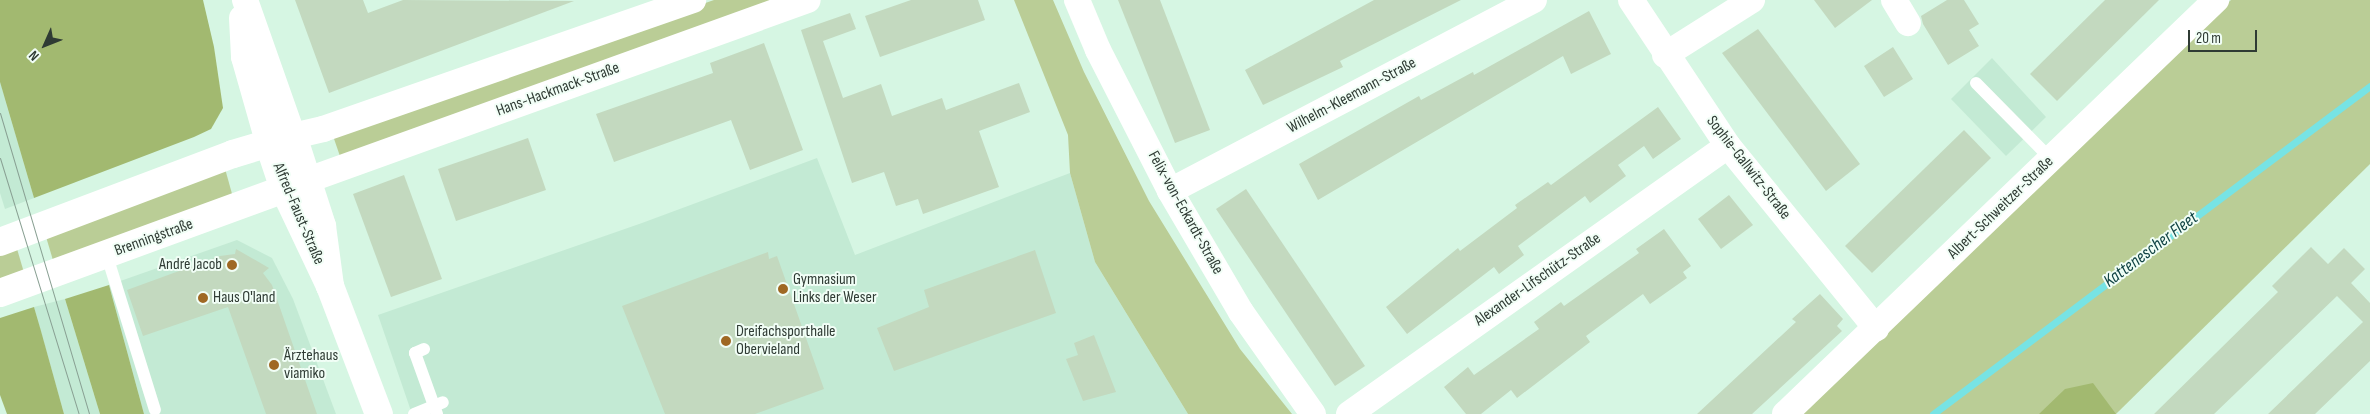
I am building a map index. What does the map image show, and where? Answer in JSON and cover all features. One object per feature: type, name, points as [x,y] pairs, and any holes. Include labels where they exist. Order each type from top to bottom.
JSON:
[{"type":"street","points":[[240,0],[244,57],[280,138]]},
{"type":"street","points":[[245,0],[280,138]]},
{"type":"street","points":[[0,242],[280,138],[323,129],[645,8],[694,0]]},
{"type":"street","name":"Hans-Hackmack-Straße","points":[[296,185],[808,0]]},
{"type":"street","name":"Felix-von-Eckardt-Straße","points":[[1077,0],[1098,50],[1170,191],[1242,312],[1313,414]]},
{"type":"street","name":"Wilhelm-Kleemann-Straße","points":[[1170,191],[1534,0]]},
{"type":"street","name":"Sophie-Gallwitz-Straße","points":[[1631,0],[1665,55],[1728,146],[1876,328]]},
{"type":"street","points":[[1665,55],[1752,0]]},
{"type":"street","points":[[1894,0],[1908,23]]},
{"type":"street","name":"Albert-Schweitzer-Straße","points":[[1785,414],[2216,0]]},
{"type":"street","name":"Alfred-Faust-Straße","points":[[280,138],[330,286],[380,414]]},
{"type":"street","name":"Alexander-Lifschütz-Straße","points":[[1349,414],[1728,146]]},
{"type":"street","name":"Brenningstraße","points":[[0,293],[107,256],[296,185]]},
{"type":"lane","points":[[1976,83],[2051,159]]},
{"type":"lane","points":[[107,256],[154,410]]},
{"type":"lane","points":[[414,414],[438,407],[414,353],[424,349]]},
{"type":"shaded area","points":[[714,0],[792,0],[342,162],[332,133]]},
{"type":"shaded area","points":[[1014,0],[1053,0],[1084,72],[1149,201],[1240,349],[1292,414],[1188,414],[1095,262],[1070,173],[1068,135]]},
{"type":"shaded area","points":[[2231,0],[2370,0],[2370,164],[2116,414],[1798,414]]},
{"type":"shaded area","points":[[1992,58],[2046,117],[2006,156],[1951,99]]},
{"type":"shaded area","points":[[0,82],[34,198],[5,209],[0,193]]},
{"type":"shaded area","name":"Gymnasium Links der Weser","points":[[817,158],[855,255],[1070,173],[1095,262],[1188,414],[412,414],[378,315],[642,223]]},
{"type":"shaded area","points":[[224,165],[234,201],[55,267],[44,230]]},
{"type":"shaded area","points":[[237,240],[272,258],[293,299],[336,414],[144,414],[109,285]]},
{"type":"shaded area","points":[[15,242],[25,276],[0,285],[0,247]]},
{"type":"shaded area","points":[[65,299],[100,414],[64,414],[34,307]]},
{"type":"green space","points":[[0,0],[203,0],[214,47],[223,108],[211,129],[34,198],[0,82]]},
{"type":"green space","points":[[109,285],[144,414],[100,414],[65,299]]},
{"type":"green space","points":[[34,307],[64,414],[7,414],[0,395],[0,318]]},
{"type":"green space","points":[[2093,383],[2116,414],[2039,414],[2065,389]]},
{"type":"building","points":[[295,0],[363,0],[368,13],[403,0],[574,1],[329,93]]},
{"type":"building","points":[[911,0],[978,0],[985,20],[880,57],[865,16]]},
{"type":"building","points":[[1118,0],[1160,0],[1210,130],[1175,143]]},
{"type":"building","points":[[1374,0],[1461,0],[1340,61],[1343,67],[1263,105],[1245,70]]},
{"type":"building","points":[[1814,0],[1872,0],[1835,28]]},
{"type":"building","points":[[1947,0],[1964,0],[1979,24],[1969,30],[1979,46],[1948,65],[1923,24],[1921,16]]},
{"type":"building","points":[[2105,0],[2159,0],[2057,101],[2030,74]]},
{"type":"building","points":[[1589,11],[1611,54],[1571,74],[1563,56],[1318,200],[1299,164],[1419,96],[1421,100],[1473,72],[1474,75]]},
{"type":"building","points":[[850,13],[856,29],[823,41],[843,98],[881,84],[892,116],[942,98],[946,110],[1019,83],[1030,112],[979,131],[999,187],[923,214],[918,199],[896,206],[884,172],[852,183],[801,30]]},
{"type":"building","points":[[1758,29],[1860,164],[1826,191],[1722,53]]},
{"type":"building","points":[[764,43],[803,150],[750,170],[731,120],[614,162],[596,114],[713,73],[710,63]]},
{"type":"building","points":[[1893,47],[1913,79],[1884,97],[1864,66]]},
{"type":"building","points":[[1658,107],[1681,139],[1653,159],[1644,146],[1618,165],[1626,176],[1590,203],[1585,196],[1518,246],[1524,255],[1499,274],[1494,267],[1407,334],[1386,307],[1458,248],[1460,251],[1517,208],[1515,205],[1548,182],[1551,185]]},
{"type":"building","points":[[1964,130],[1991,158],[1872,273],[1845,246]]},
{"type":"building","points":[[528,138],[546,190],[456,221],[438,169]]},
{"type":"building","points":[[404,175],[442,279],[391,297],[353,194]]},
{"type":"building","points":[[1246,189],[1365,366],[1335,386],[1216,209]]},
{"type":"building","points":[[1729,195],[1753,225],[1721,249],[1698,219]]},
{"type":"building","points":[[1664,229],[1691,266],[1683,272],[1687,278],[1650,304],[1643,294],[1586,336],[1590,342],[1517,398],[1511,390],[1481,414],[1466,414],[1444,387],[1468,367],[1474,375],[1539,329],[1534,322],[1561,302],[1564,306],[1639,253],[1636,249]]},
{"type":"building","points":[[2311,247],[2328,264],[2344,248],[2365,269],[2351,283],[2370,303],[2370,361],[2315,414],[2268,414],[2363,322],[2337,296],[2214,414],[2154,414],[2278,292],[2272,286]]},
{"type":"building","name":"Haus O'land","points":[[236,249],[269,268],[263,273],[272,285],[317,414],[266,414],[228,307],[143,336],[127,290],[220,256],[235,254]]},
{"type":"building","points":[[1035,250],[1056,313],[894,371],[877,328],[929,307],[924,290]]},
{"type":"building","name":"Dreifachsporthalle Obervieland","points":[[768,252],[769,259],[777,256],[824,389],[755,414],[665,414],[622,306]]},
{"type":"building","points":[[1820,294],[1843,319],[1837,326],[1842,331],[1752,414],[1697,414],[1796,322],[1792,319]]},
{"type":"building","points":[[1094,335],[1116,392],[1083,401],[1066,359],[1078,355],[1074,343]]},
{"type":"waterway","name":"Kattenescher Fleet","points":[[1933,414],[2370,86]]},
{"type":"tram line","points":[[0,113],[89,414]]},
{"type":"tram line","points":[[0,158],[79,414]]},
{"type":"place","name":"André Jacob","points":[[232,265]]},
{"type":"place","name":"Gymnasium Links der Weser","points":[[783,289]]},
{"type":"place","name":"Haus O'land","points":[[203,298]]},
{"type":"place","name":"Dreifachsporthalle Obervieland","points":[[726,341]]},
{"type":"place","name":"Ärztehaus viamiko","points":[[274,365]]}]
